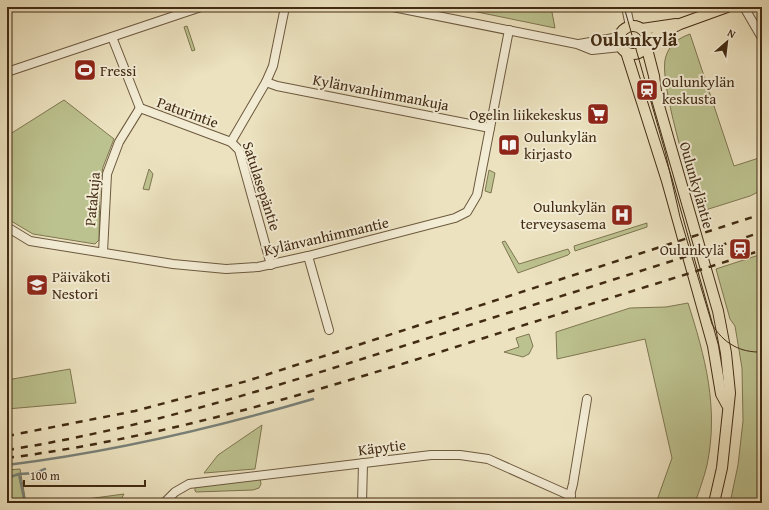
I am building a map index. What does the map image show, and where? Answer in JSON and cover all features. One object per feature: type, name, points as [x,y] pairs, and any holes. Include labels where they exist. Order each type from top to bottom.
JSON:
[{"type":"main road","points":[[680,24],[642,29],[630,26],[624,29],[622,46],[638,53],[647,43],[680,24],[727,7]]},
{"type":"main road","points":[[642,29],[646,34],[647,43]]},
{"type":"main road","name":"Oulunkyläntie","points":[[647,43],[657,99],[723,332],[730,384],[722,468],[714,503]]},
{"type":"main road","name":"Oulunkyläntie","points":[[622,46],[669,188],[714,346],[721,394],[727,405]]},
{"type":"street","points":[[7,72],[112,37],[185,9],[201,7]]},
{"type":"street","name":"Satulasepäntie","points":[[271,265],[239,150],[231,142],[266,82],[276,55],[284,7]]},
{"type":"street","points":[[393,7],[577,44],[622,46]]},
{"type":"street","points":[[626,7],[630,26]]},
{"type":"street","points":[[744,7],[762,38]]},
{"type":"street","name":"Kylänvanhimmantie","points":[[7,226],[30,240],[207,268],[226,269],[271,265],[462,216],[472,206],[477,195],[509,30]]},
{"type":"street","name":"Paturintie","points":[[112,37],[140,108],[231,142]]},
{"type":"street","name":"Kylänvanhimmankuja","points":[[266,82],[277,86],[490,128]]},
{"type":"street","name":"Patakuja","points":[[103,252],[107,174],[119,142],[140,108]]},
{"type":"street","points":[[308,256],[329,330]]},
{"type":"street","points":[[570,499],[587,399]]},
{"type":"street","name":"Käpytie","points":[[164,503],[175,492],[189,484],[431,455],[460,455],[488,460],[570,499]]},
{"type":"street","points":[[362,503],[363,463]]},
{"type":"green space","points":[[453,7],[551,7],[555,28]]},
{"type":"green space","points":[[187,26],[195,50],[192,51],[184,27]]},
{"type":"green space","points":[[690,34],[734,166],[762,157],[762,190],[750,196],[699,212],[670,108],[666,86],[665,68],[666,56],[672,45],[682,37]]},
{"type":"green space","points":[[64,100],[114,139],[103,167],[100,183],[99,240],[95,244],[33,234],[11,221],[7,216],[7,136]]},
{"type":"green space","points":[[149,169],[153,174],[149,190],[143,189]]},
{"type":"green space","points":[[489,170],[495,173],[491,193],[485,191]]},
{"type":"green space","points":[[647,223],[647,227],[575,251],[574,246]]},
{"type":"green space","points":[[505,241],[519,264],[568,249],[570,253],[518,273],[502,242]]},
{"type":"green space","points":[[762,254],[762,503],[730,503],[738,465],[743,421],[742,368],[735,326],[730,319],[716,269]]},
{"type":"green space","points":[[688,303],[705,363],[711,403],[710,444],[707,465],[695,503],[656,503],[672,458],[645,339],[557,359],[556,332],[630,308],[666,307]]},
{"type":"green space","points":[[529,334],[533,346],[529,354],[523,357],[504,352],[519,347],[516,338]]},
{"type":"green space","points":[[70,369],[76,403],[7,409],[7,380]]},
{"type":"green space","points":[[262,425],[255,469],[204,473],[218,455]]},
{"type":"green space","points":[[20,469],[26,503],[7,503],[7,470]]},
{"type":"green space","points":[[260,478],[261,484],[259,488],[253,490],[195,491],[195,487]]},
{"type":"green space","points":[[124,494],[119,503],[57,503]]},
{"type":"waterway","points":[[7,465],[46,460],[162,438],[199,430],[313,399]]},
{"type":"waterway","points":[[19,474],[36,473],[45,469]]},
{"type":"waterway","points":[[7,478],[19,474],[25,503]]},
{"type":"tram line","points":[[624,7],[665,151],[680,217],[712,324],[721,337],[733,346],[746,351],[762,352]]},
{"type":"railway","points":[[7,436],[135,411],[247,381],[762,214]]},
{"type":"railway","points":[[7,450],[112,430],[266,389],[762,232]]},
{"type":"railway","points":[[7,458],[68,449],[128,437],[248,409],[367,375],[762,250]]},
{"type":"place","name":"Fressi","points":[[85,70]]},
{"type":"place","name":"Oulunkylän keskusta","points":[[647,90]]},
{"type":"place","name":"Ogelin liikekeskus","points":[[598,114]]},
{"type":"place","name":"Oulunkylän kirjasto","points":[[509,145]]},
{"type":"place","name":"Oulunkylän terveysasema","points":[[622,215]]},
{"type":"place","name":"Oulunkylä","points":[[740,249]]},
{"type":"place","name":"Päiväkoti Nestori","points":[[37,285]]},
{"type":"district","name":"Oulunkylä","points":[[634,39]]}]
